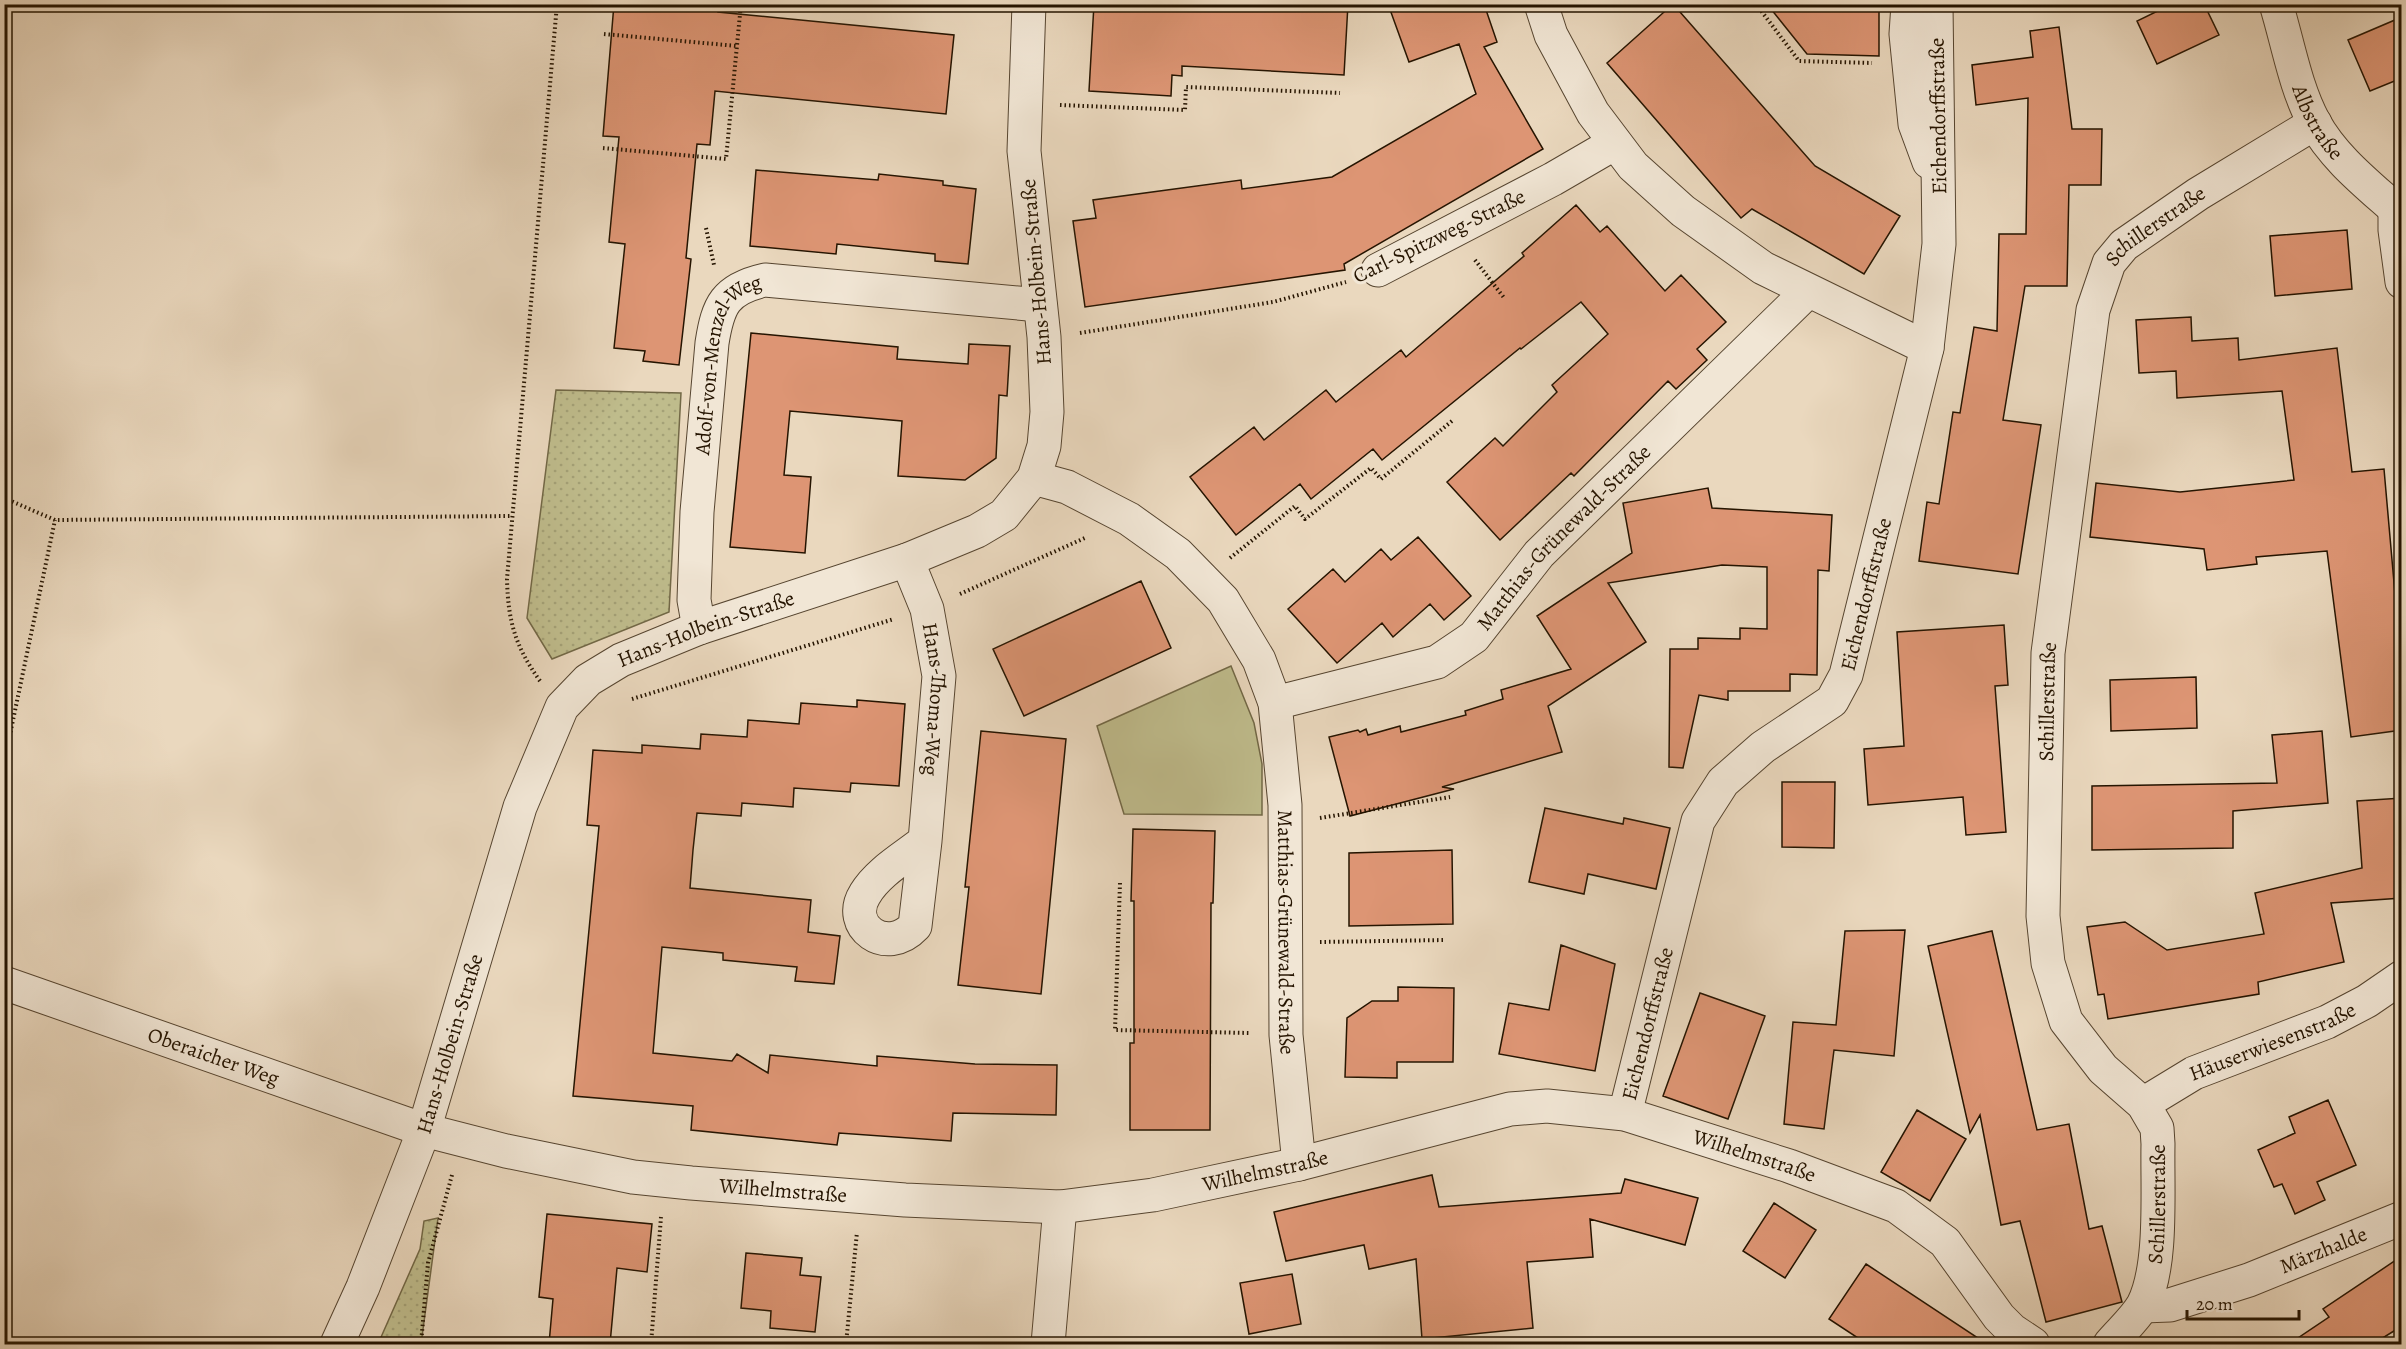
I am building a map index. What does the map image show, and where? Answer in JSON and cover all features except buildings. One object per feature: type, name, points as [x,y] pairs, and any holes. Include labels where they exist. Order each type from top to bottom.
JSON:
[{"type":"street","name":"Hans-Holbein-Straße","points":[[337,1344],[363,1287],[423,1130],[520,807],[562,707],[588,680],[621,660],[699,627],[907,560],[977,531],[1004,515],[1034,478],[1044,446],[1047,412],[1040,305],[1024,151],[1029,4]]},
{"type":"street","points":[[1540,4],[1551,35],[1593,113],[1633,166],[1683,211],[1763,268],[1927,348]]},
{"type":"street","points":[[1908,4],[1906,34],[1915,124],[1938,187]]},
{"type":"street","name":"Eichendorffstraße","points":[[1625,1114],[1698,821],[1723,782],[1763,747],[1832,701],[1846,675],[1927,348],[1939,244],[1936,4]]},
{"type":"street","name":"Albstraße","points":[[2276,4],[2302,94],[2315,123],[2347,166],[2398,210]]},
{"type":"street","name":"Schillerstraße","points":[[2110,1344],[2143,1306],[2155,1258],[2157,1128],[2143,1104],[2103,1070],[2066,1021],[2048,963],[2043,916],[2048,653],[2093,309],[2109,263],[2124,245],[2198,194],[2315,123]]},
{"type":"street","name":"Carl-Spitzweg-Straße","points":[[1378,270],[1553,179],[1615,143]]},
{"type":"street","points":[[2398,210],[2395,230],[2402,282]]},
{"type":"street","name":"Adolf-von-Menzel-Weg","points":[[699,627],[694,600],[697,512],[712,343],[716,316],[730,293],[745,285],[765,280],[1040,305]]},
{"type":"street","name":"Matthias-Grünewald-Straße","points":[[1275,703],[1437,662],[1474,637],[1539,554],[1808,291]]},
{"type":"street","name":"Matthias-Grünewald-Straße","points":[[1034,478],[1067,487],[1129,519],[1178,554],[1223,600],[1260,660],[1275,703],[1285,806],[1286,1035],[1299,1164]]},
{"type":"street","name":"Hans-Thoma-Weg","points":[[907,560],[927,609],[939,676],[925,841]]},
{"type":"street","name":"Häuserwiesenstraße","points":[[2143,1104],[2194,1073],[2327,1022],[2367,1001],[2402,977]]},
{"type":"street","name":"Oberaicher Weg","points":[[4,983],[423,1130]]},
{"type":"street","name":"Wilhelmstraße","points":[[423,1130],[506,1151],[633,1177],[860,1197],[1059,1207],[1153,1195],[1299,1164],[1510,1109],[1547,1106],[1625,1114],[1789,1166],[1896,1206],[1945,1242],[1999,1317],[2012,1330],[2033,1344]]},
{"type":"street","points":[[1048,1344],[1059,1207]]},
{"type":"street","name":"Märzhalde","points":[[2143,1306],[2170,1305],[2249,1280],[2402,1218]]},
{"type":"path","points":[[557,4],[507,579],[509,617],[524,659],[562,707]]},
{"type":"path","points":[[603,148],[726,159],[741,4]]},
{"type":"path","points":[[1756,4],[1799,61],[1909,64]]},
{"type":"path","points":[[604,34],[737,46]]},
{"type":"path","points":[[1026,104],[1185,110],[1186,87],[1340,93]]},
{"type":"path","points":[[1453,231],[1505,299]]},
{"type":"path","name":"Carl-Spitzweg-Straße","points":[[1076,333],[1274,302],[1337,285],[1378,270]]},
{"type":"path","points":[[1203,579],[1295,506],[1305,519],[1371,468],[1381,479],[1452,421]]},
{"type":"path","points":[[4,498],[55,520],[512,516]]},
{"type":"path","points":[[624,702],[634,697],[927,609],[1129,519]]},
{"type":"path","points":[[4,763],[55,520]]},
{"type":"path","points":[[1285,824],[1450,797]]},
{"type":"path","points":[[1119,883],[1115,1030],[1286,1035]]},
{"type":"path","points":[[1286,943],[1445,940]]},
{"type":"path","points":[[421,1344],[428,1263],[462,1140]]},
{"type":"path","points":[[651,1344],[664,1180]]},
{"type":"path","points":[[846,1344],[860,1197]]},
{"type":"shaded area","points":[[556,390],[681,393],[669,612],[552,659],[527,618]]},
{"type":"shaded area","points":[[1231,666],[1254,723],[1262,764],[1262,815],[1124,814],[1097,726]]},
{"type":"shaded area","points":[[438,1218],[421,1344],[378,1344],[420,1249],[424,1221]]}]
